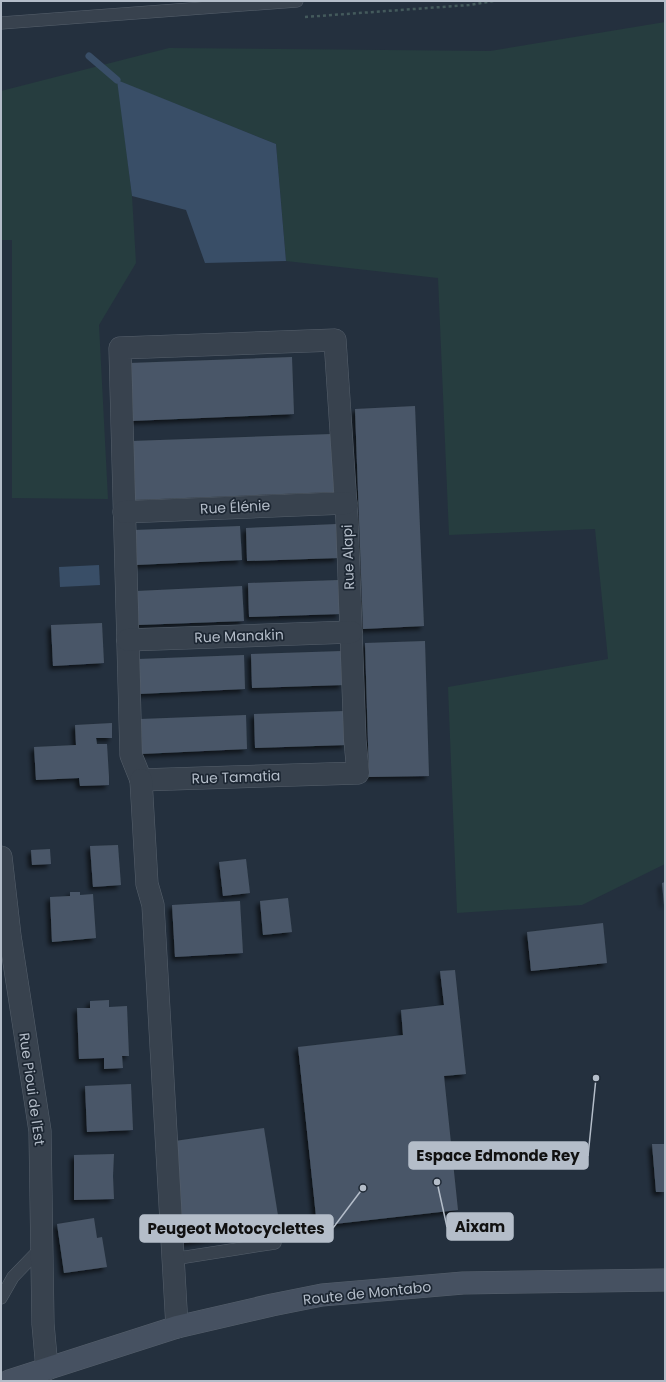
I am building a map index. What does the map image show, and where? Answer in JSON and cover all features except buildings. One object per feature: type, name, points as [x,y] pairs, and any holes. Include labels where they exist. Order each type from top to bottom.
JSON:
[{"type":"main road","name":"Route de Montabo","points":[[9,1381],[177,1327],[322,1295],[463,1283],[665,1280]]},
{"type":"street","name":"Rue Alapi","points":[[124,512],[120,348],[335,340],[346,503],[358,773]]},
{"type":"street","name":"Rue Élénie","points":[[124,512],[346,503]]},
{"type":"street","points":[[124,512],[131,755],[141,780],[147,884],[153,906],[177,1327]]},
{"type":"street","name":"Rue Manakin","points":[[128,640],[351,632]]},
{"type":"street","name":"Rue Tamatia","points":[[141,780],[358,773]]},
{"type":"street","name":"Rue Pioui de l'Est","points":[[1,858],[10,936],[40,1131],[43,1324],[47,1369]]},
{"type":"lane","points":[[1,23],[297,1]]},
{"type":"lane","points":[[173,1259],[275,1243]]},
{"type":"lane","points":[[1,1298],[13,1277],[42,1247]]},
{"type":"green space","points":[[665,22],[665,864],[582,905],[457,913],[448,687],[608,659],[595,529],[449,535],[438,278],[286,261],[276,144],[118,81],[132,196],[136,263],[99,325],[108,499],[12,498],[12,240],[1,240],[1,91],[169,48],[490,51]]},
{"type":"water","points":[[117,80],[276,144],[286,261],[205,263],[186,210],[132,196]]},
{"type":"water","points":[[99,565],[100,585],[60,587],[59,567]]},
{"type":"waterway","points":[[89,56],[117,80]]},
{"type":"place","name":"Espace Edmonde Rey","points":[[596,1078]]},
{"type":"place","name":"Aixam","points":[[437,1182]]},
{"type":"place","name":"Peugeot Motocyclettes","points":[[363,1188]]}]
